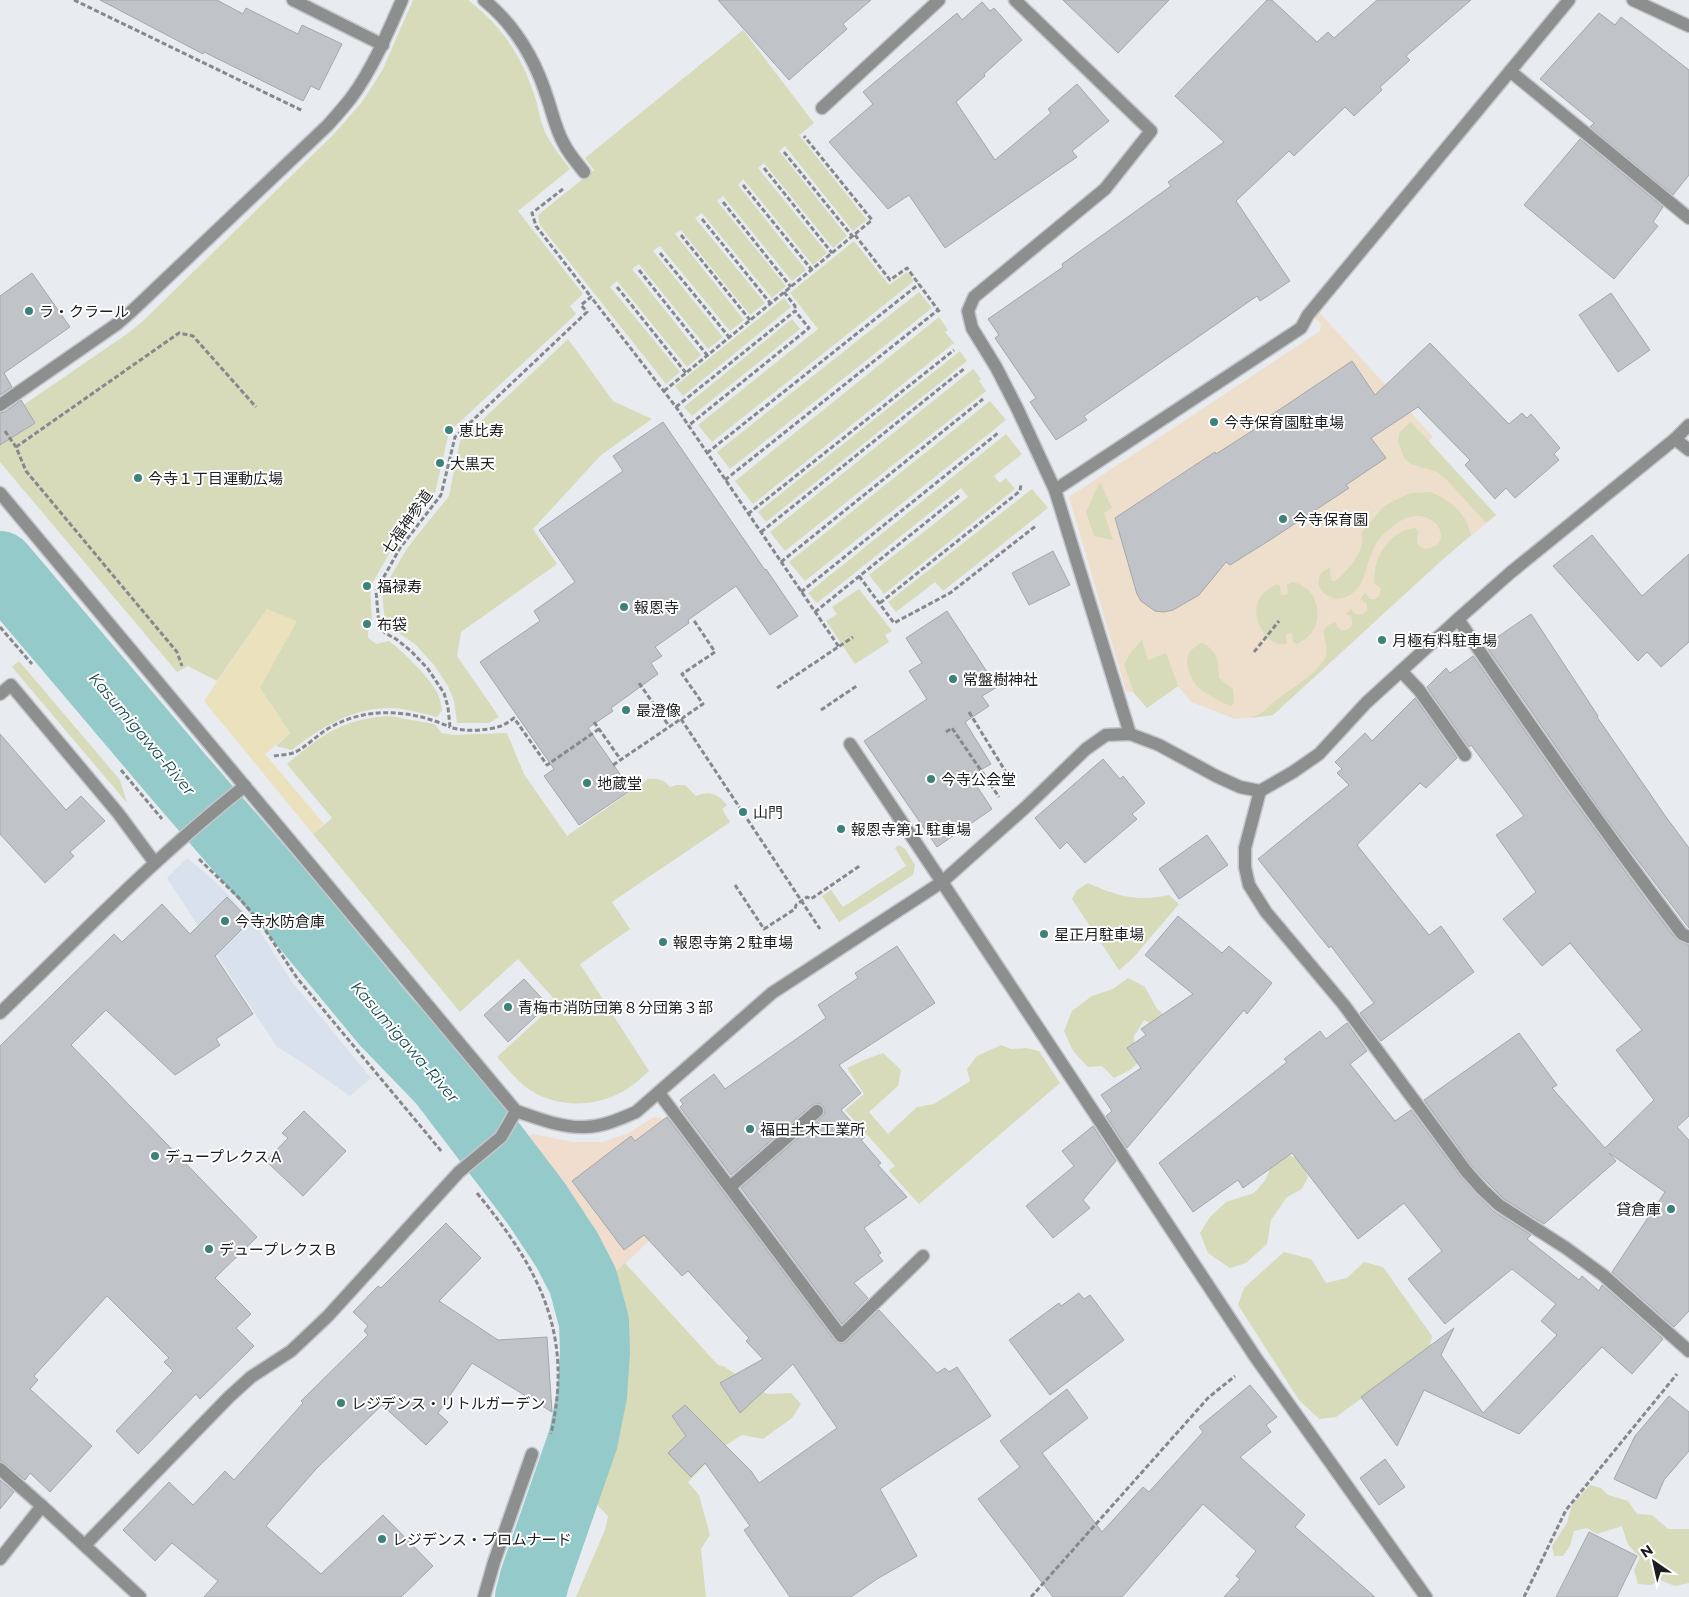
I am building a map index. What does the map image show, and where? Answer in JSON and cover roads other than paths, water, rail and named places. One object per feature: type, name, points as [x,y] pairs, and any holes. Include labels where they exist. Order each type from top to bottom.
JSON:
[{"type":"street","points":[[293,0],[383,44]]},
{"type":"street","points":[[0,405],[117,324],[328,124],[351,97],[367,73],[383,44],[402,0]]},
{"type":"street","points":[[484,0],[512,27],[526,48],[538,72],[555,124],[564,144],[584,172]]},
{"type":"street","points":[[822,108],[939,0]]},
{"type":"street","points":[[1015,0],[1151,131],[1104,189],[974,297],[968,311],[972,328],[1000,375],[1055,490],[1130,734]]},
{"type":"street","points":[[1055,490],[1301,328],[1308,315],[1569,0]]},
{"type":"street","points":[[1633,0],[1689,26]]},
{"type":"street","points":[[1510,71],[1689,218]]},
{"type":"street","points":[[0,493],[516,1111],[553,1123],[584,1127],[613,1122],[636,1112],[772,994],[942,882],[1086,750],[1106,735],[1130,734],[1159,745],[1240,787],[1260,791],[1293,772],[1319,754],[1366,703],[1510,573],[1675,439],[1689,425]]},
{"type":"street","points":[[1675,439],[1689,450]]},
{"type":"street","points":[[1458,619],[1631,867],[1682,934],[1689,937]]},
{"type":"street","points":[[1401,670],[1419,690],[1465,755]]},
{"type":"street","points":[[0,694],[10,685],[118,813],[155,863]]},
{"type":"street","points":[[850,744],[1256,1358],[1426,1597]]},
{"type":"street","points":[[0,1013],[155,863],[245,786]]},
{"type":"street","points":[[1260,791],[1245,848],[1245,867],[1249,885],[1266,912],[1333,990],[1466,1171],[1482,1189],[1499,1205],[1566,1248],[1603,1275],[1689,1351]]},
{"type":"street","points":[[659,1093],[841,1336],[923,1256]]},
{"type":"street","points":[[85,1545],[229,1397],[251,1377],[291,1351],[328,1316],[464,1168],[501,1137],[516,1111]]},
{"type":"street","points":[[730,1187],[817,1111]]},
{"type":"street","points":[[484,1597],[494,1562],[532,1454]]},
{"type":"street","points":[[0,1469],[140,1597]]},
{"type":"street","points":[[0,1559],[42,1506]]},
{"type":"waterway","name":"Kasumigawa-River","points":[[0,566],[285,900],[386,1022],[443,1081],[536,1203],[567,1250],[583,1281],[594,1322],[595,1352],[592,1395],[583,1440],[530,1597]]},
{"type":"place","name":"ラ・クラール","points":[[29,311]]},
{"type":"place","name":"今寺保育園駐車場","points":[[1214,422]]},
{"type":"place","name":"恵比寿","points":[[449,430]]},
{"type":"place","name":"大黒天","points":[[440,463]]},
{"type":"place","name":"今寺１丁目運動広場","points":[[138,478]]},
{"type":"place","name":"今寺保育園","points":[[1283,519]]},
{"type":"place","name":"福禄寿","points":[[367,586]]},
{"type":"place","name":"報恩寺","points":[[624,607]]},
{"type":"place","name":"布袋","points":[[367,624]]},
{"type":"place","name":"月極有料駐車場","points":[[1382,640]]},
{"type":"place","name":"常盤樹神社","points":[[953,679]]},
{"type":"place","name":"最澄像","points":[[626,710]]},
{"type":"place","name":"今寺公会堂","points":[[931,779]]},
{"type":"place","name":"地蔵堂","points":[[587,783]]},
{"type":"place","name":"山門","points":[[743,812]]},
{"type":"place","name":"報恩寺第１駐車場","points":[[841,829]]},
{"type":"place","name":"今寺水防倉庫","points":[[225,921]]},
{"type":"place","name":"星正月駐車場","points":[[1044,934]]},
{"type":"place","name":"報恩寺第２駐車場","points":[[663,942]]},
{"type":"place","name":"青梅市消防団第８分団第３部","points":[[508,1007]]},
{"type":"place","name":"福田土木工業所","points":[[750,1129]]},
{"type":"place","name":"デュープレクスＡ","points":[[155,1156]]},
{"type":"place","name":"貸倉庫","points":[[1671,1209]]},
{"type":"place","name":"デュープレクスＢ","points":[[209,1249]]},
{"type":"place","name":"レジデンス・リトルガーデン","points":[[341,1403]]},
{"type":"place","name":"レジデンス・プロムナード","points":[[382,1539]]}]
